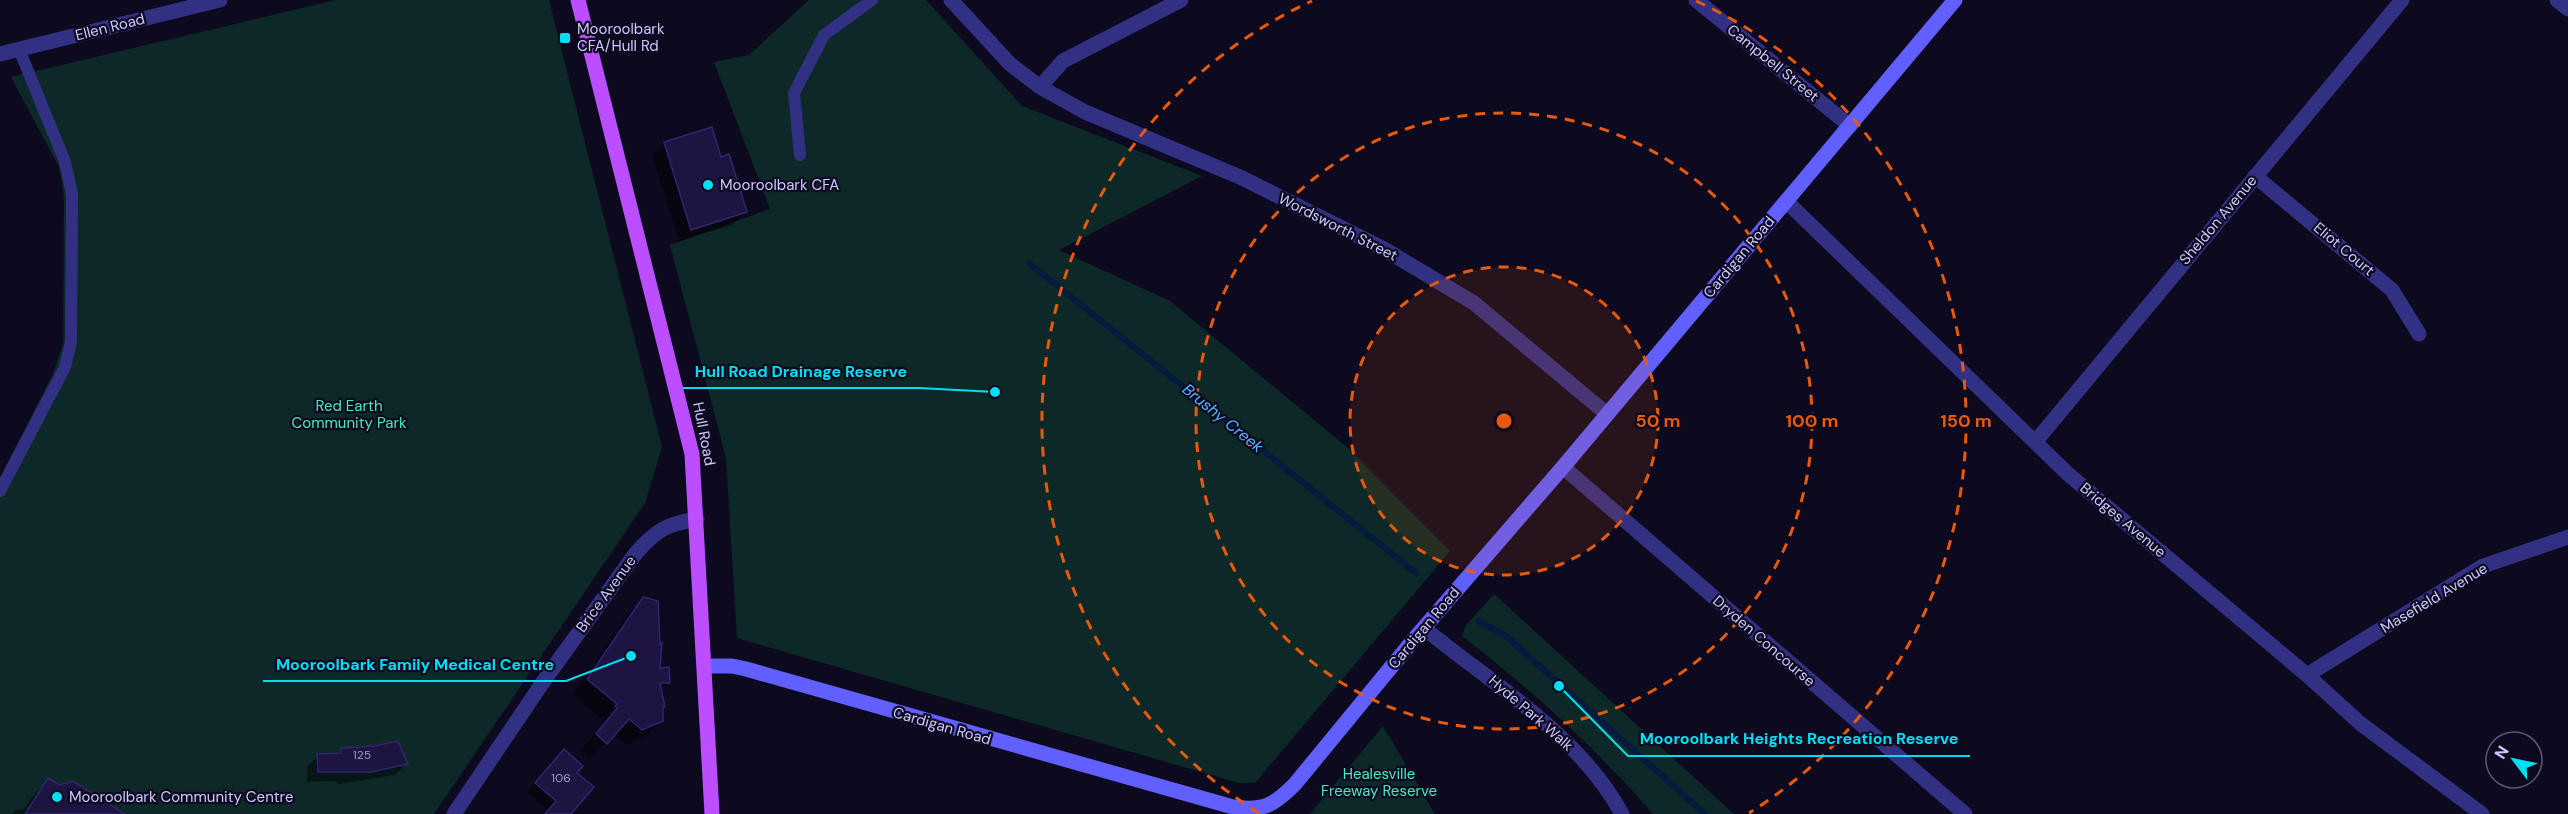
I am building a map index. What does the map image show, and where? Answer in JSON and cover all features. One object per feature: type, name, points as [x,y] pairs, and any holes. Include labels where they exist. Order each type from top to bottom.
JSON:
[{"type":"main road","name":"Hull Road","points":[[578,0],[692,454],[712,814]]},
{"type":"street","name":"Ellen Road","points":[[0,54],[220,0]]},
{"type":"street","name":"Wordsworth Street","points":[[951,0],[1010,64],[1040,87],[1085,112],[1240,177],[1384,249],[1474,303],[1607,414]]},
{"type":"street","points":[[1040,87],[1063,61],[1181,0]]},
{"type":"street","name":"Campbell Street","points":[[1696,0],[1850,126]]},
{"type":"street","name":"Cardigan Road","points":[[705,666],[732,666],[746,669],[1233,807],[1254,810],[1276,803],[1295,784],[1955,0]]},
{"type":"street","name":"Sheldon Avenue","points":[[2036,441],[2402,0]]},
{"type":"street","points":[[2557,0],[2568,9]]},
{"type":"street","name":"Eliot Court","points":[[2255,176],[2392,290],[2419,334]]},
{"type":"street","name":"Bridges Avenue","points":[[1786,201],[2068,474],[2307,675],[2361,724],[2482,814]]},
{"type":"street","name":"Dryden Concourse","points":[[1563,467],[1965,814]]},
{"type":"street","name":"Brice Avenue","points":[[454,814],[550,673],[636,553],[665,526],[697,519]]},
{"type":"street","name":"Masefield Avenue","points":[[2307,675],[2483,566],[2568,537]]},
{"type":"street","name":"Hyde Park Walk","points":[[1424,628],[1505,689],[1577,754],[1602,780],[1622,814]]},
{"type":"lane","points":[[800,155],[794,93],[824,35],[873,0]]},
{"type":"lane","points":[[0,491],[65,367],[71,342],[72,194],[65,162],[19,50]]},
{"type":"green space","name":"Red Earth Community Park","points":[[336,0],[549,0],[662,447],[645,503],[434,814],[0,814],[0,477],[52,376],[63,345],[64,197],[59,167],[11,77]]},
{"type":"green space","points":[[809,0],[926,0],[1022,106],[1202,176],[1059,250],[1170,301],[1348,448],[1450,551],[1255,783],[1239,783],[737,638],[726,458],[670,245],[770,209],[714,62],[749,55]]},
{"type":"green space","points":[[1494,594],[1734,814],[1653,814],[1562,720],[1462,636],[1466,625]]},
{"type":"green space","name":"Healesville Freeway Reserve","points":[[1383,726],[1435,814],[1310,814]]},
{"type":"building","name":"Mooroolbark CFA","points":[[712,127],[721,157],[729,154],[747,212],[691,230],[664,142]]},
{"type":"building","points":[[643,597],[658,601],[660,644],[662,643],[660,668],[669,667],[670,683],[660,683],[665,707],[663,707],[663,721],[642,730],[629,719],[607,744],[596,734],[617,708],[615,706],[617,704],[587,679]]},
{"type":"building","points":[[398,741],[408,764],[371,772],[318,772],[317,754],[341,753],[341,748],[374,746]]},
{"type":"building","points":[[564,749],[583,766],[577,773],[594,787],[571,814],[545,814],[556,801],[535,783]]},
{"type":"building","name":"Mooroolbark Community Centre","points":[[48,778],[59,785],[73,781],[125,814],[25,814]]},
{"type":"waterway","name":"Brushy Creek","points":[[1030,264],[1416,573]]},
{"type":"waterway","name":"Brushy Creek","points":[[1478,621],[1506,636],[1705,814]]},
{"type":"place","name":"Mooroolbark CFA/Hull Rd","points":[[565,38]]},
{"type":"place","name":"Mooroolbark CFA","points":[[708,185]]},
{"type":"place","name":"Hull Road Drainage Reserve","points":[[995,392]]},
{"type":"place","name":"Mooroolbark Family Medical Centre","points":[[631,656]]},
{"type":"place","name":"Mooroolbark Heights Recreation Reserve","points":[[1559,686]]},
{"type":"place","name":"Mooroolbark Community Centre","points":[[57,797]]}]
